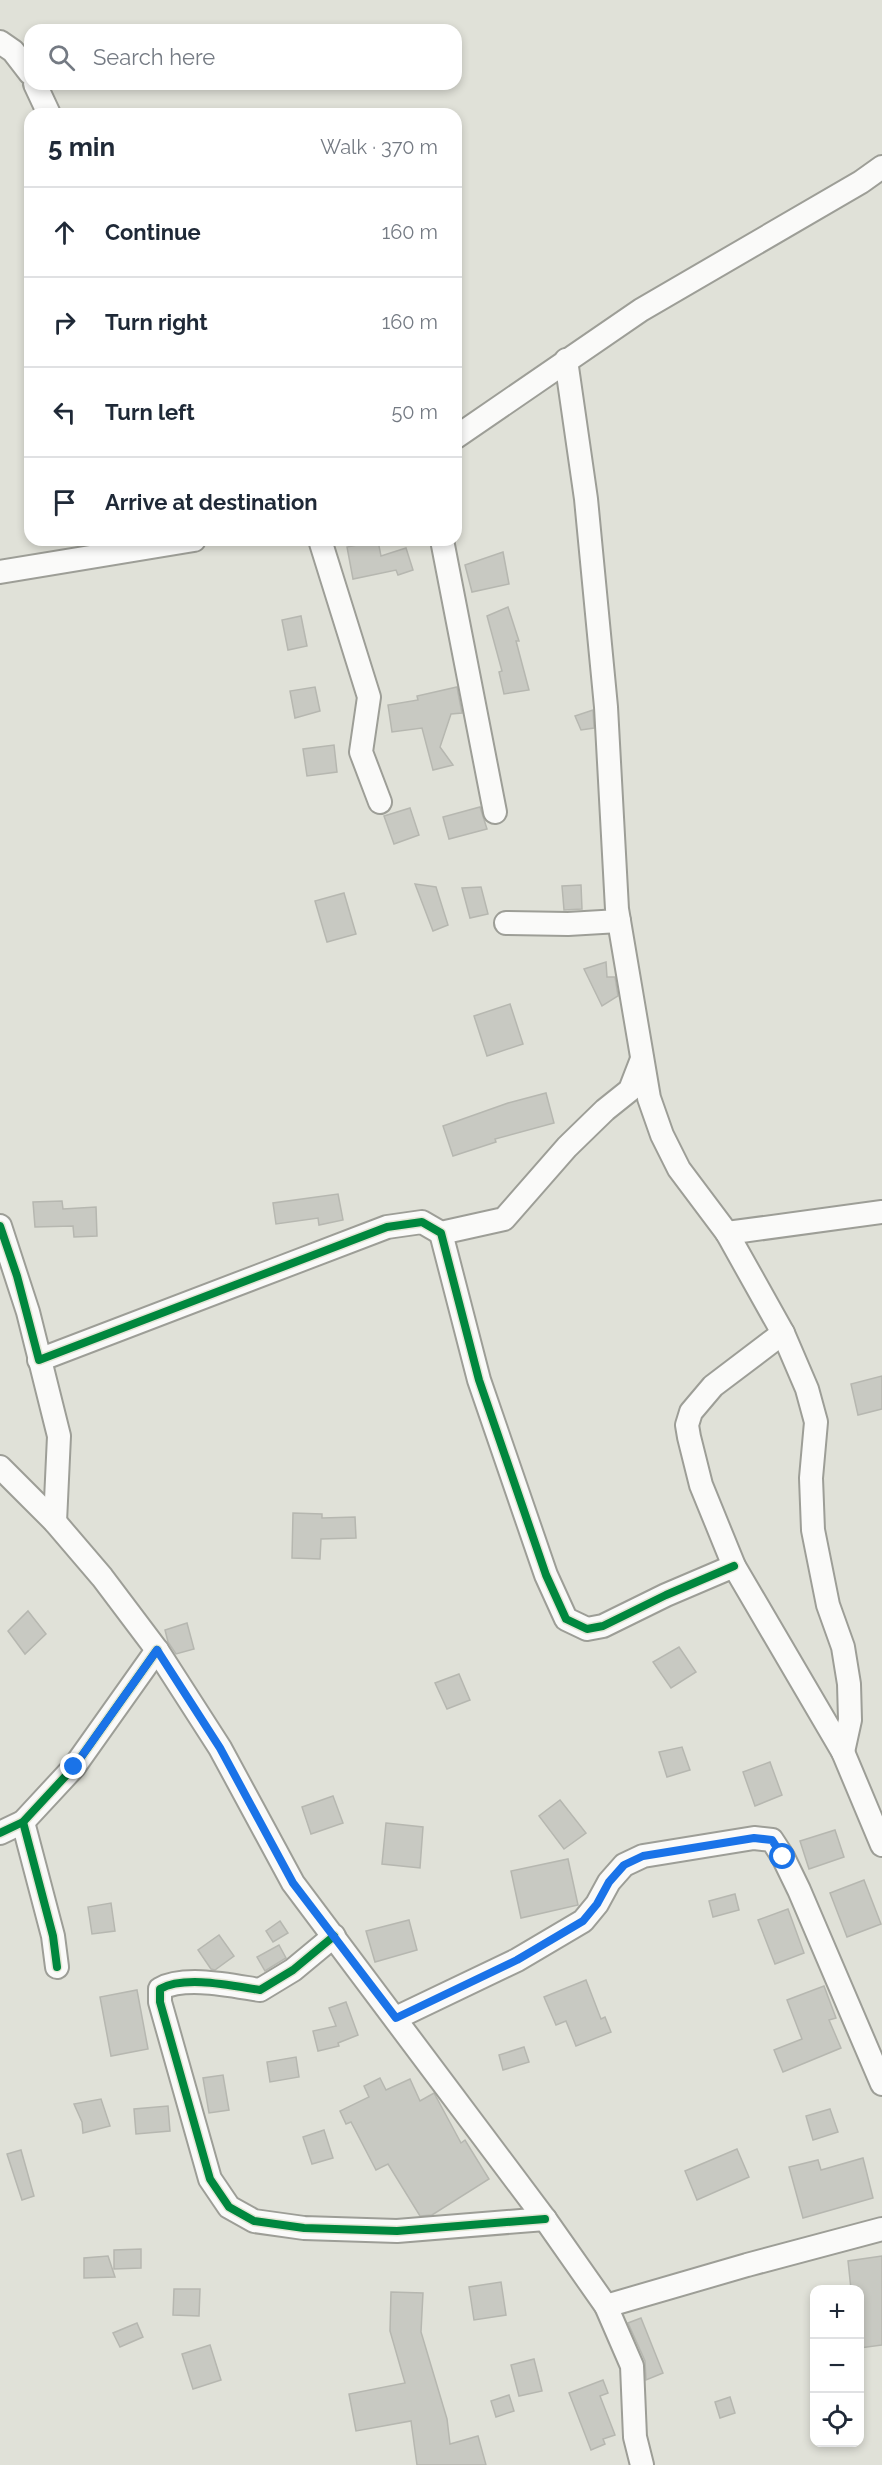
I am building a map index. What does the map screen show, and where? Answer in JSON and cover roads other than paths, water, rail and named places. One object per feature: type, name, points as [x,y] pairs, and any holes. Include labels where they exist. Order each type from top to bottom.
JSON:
[{"type":"street","points":[[0,42],[13,51],[24,65]]},
{"type":"street","points":[[38,90],[46,108]]},
{"type":"street","points":[[462,432],[504,406],[640,310],[861,182],[882,167]]},
{"type":"street","points":[[567,360],[586,499],[606,707],[619,921],[649,1098],[662,1135],[679,1169],[727,1233],[783,1333],[807,1389],[816,1422],[811,1478],[813,1530],[828,1605],[843,1647],[849,1684],[850,1720],[843,1752]]},
{"type":"street","points":[[0,572],[158,546]]},
{"type":"street","points":[[322,546],[369,697],[361,752],[380,802]]},
{"type":"street","points":[[443,546],[495,812]]},
{"type":"street","points":[[506,922],[568,924],[619,921]]},
{"type":"street","points":[[39,1360],[387,1227],[422,1222],[441,1233],[504,1219],[567,1147],[605,1110],[630,1090],[642,1059]]},
{"type":"street","points":[[727,1233],[882,1212]]},
{"type":"street","points":[[0,1226],[17,1276],[59,1436],[55,1522]]},
{"type":"street","points":[[441,1233],[479,1380],[546,1575],[566,1619],[587,1629],[603,1626],[666,1595],[734,1566]]},
{"type":"street","points":[[783,1333],[713,1386],[691,1412],[687,1425],[692,1454],[734,1566],[843,1752],[882,1845]]},
{"type":"street","points":[[0,1467],[55,1522],[102,1577],[157,1650],[220,1748],[293,1883],[545,2219],[606,2306],[632,2366],[635,2437],[642,2465]]},
{"type":"street","points":[[0,1833],[23,1822],[74,1767],[157,1650]]},
{"type":"street","points":[[23,1822],[53,1936],[57,1967]]},
{"type":"street","points":[[396,2018],[517,1960],[583,1921],[597,1904],[609,1882],[624,1865],[643,1856],[754,1838],[772,1840],[799,1890],[882,2084]]},
{"type":"street","points":[[334,1936],[293,1970],[260,1990],[217,1984],[170,1984],[160,1989],[160,2002],[210,2179],[229,2207],[254,2220],[304,2229],[397,2231],[545,2219]]},
{"type":"street","points":[[606,2306],[882,2229]]}]
